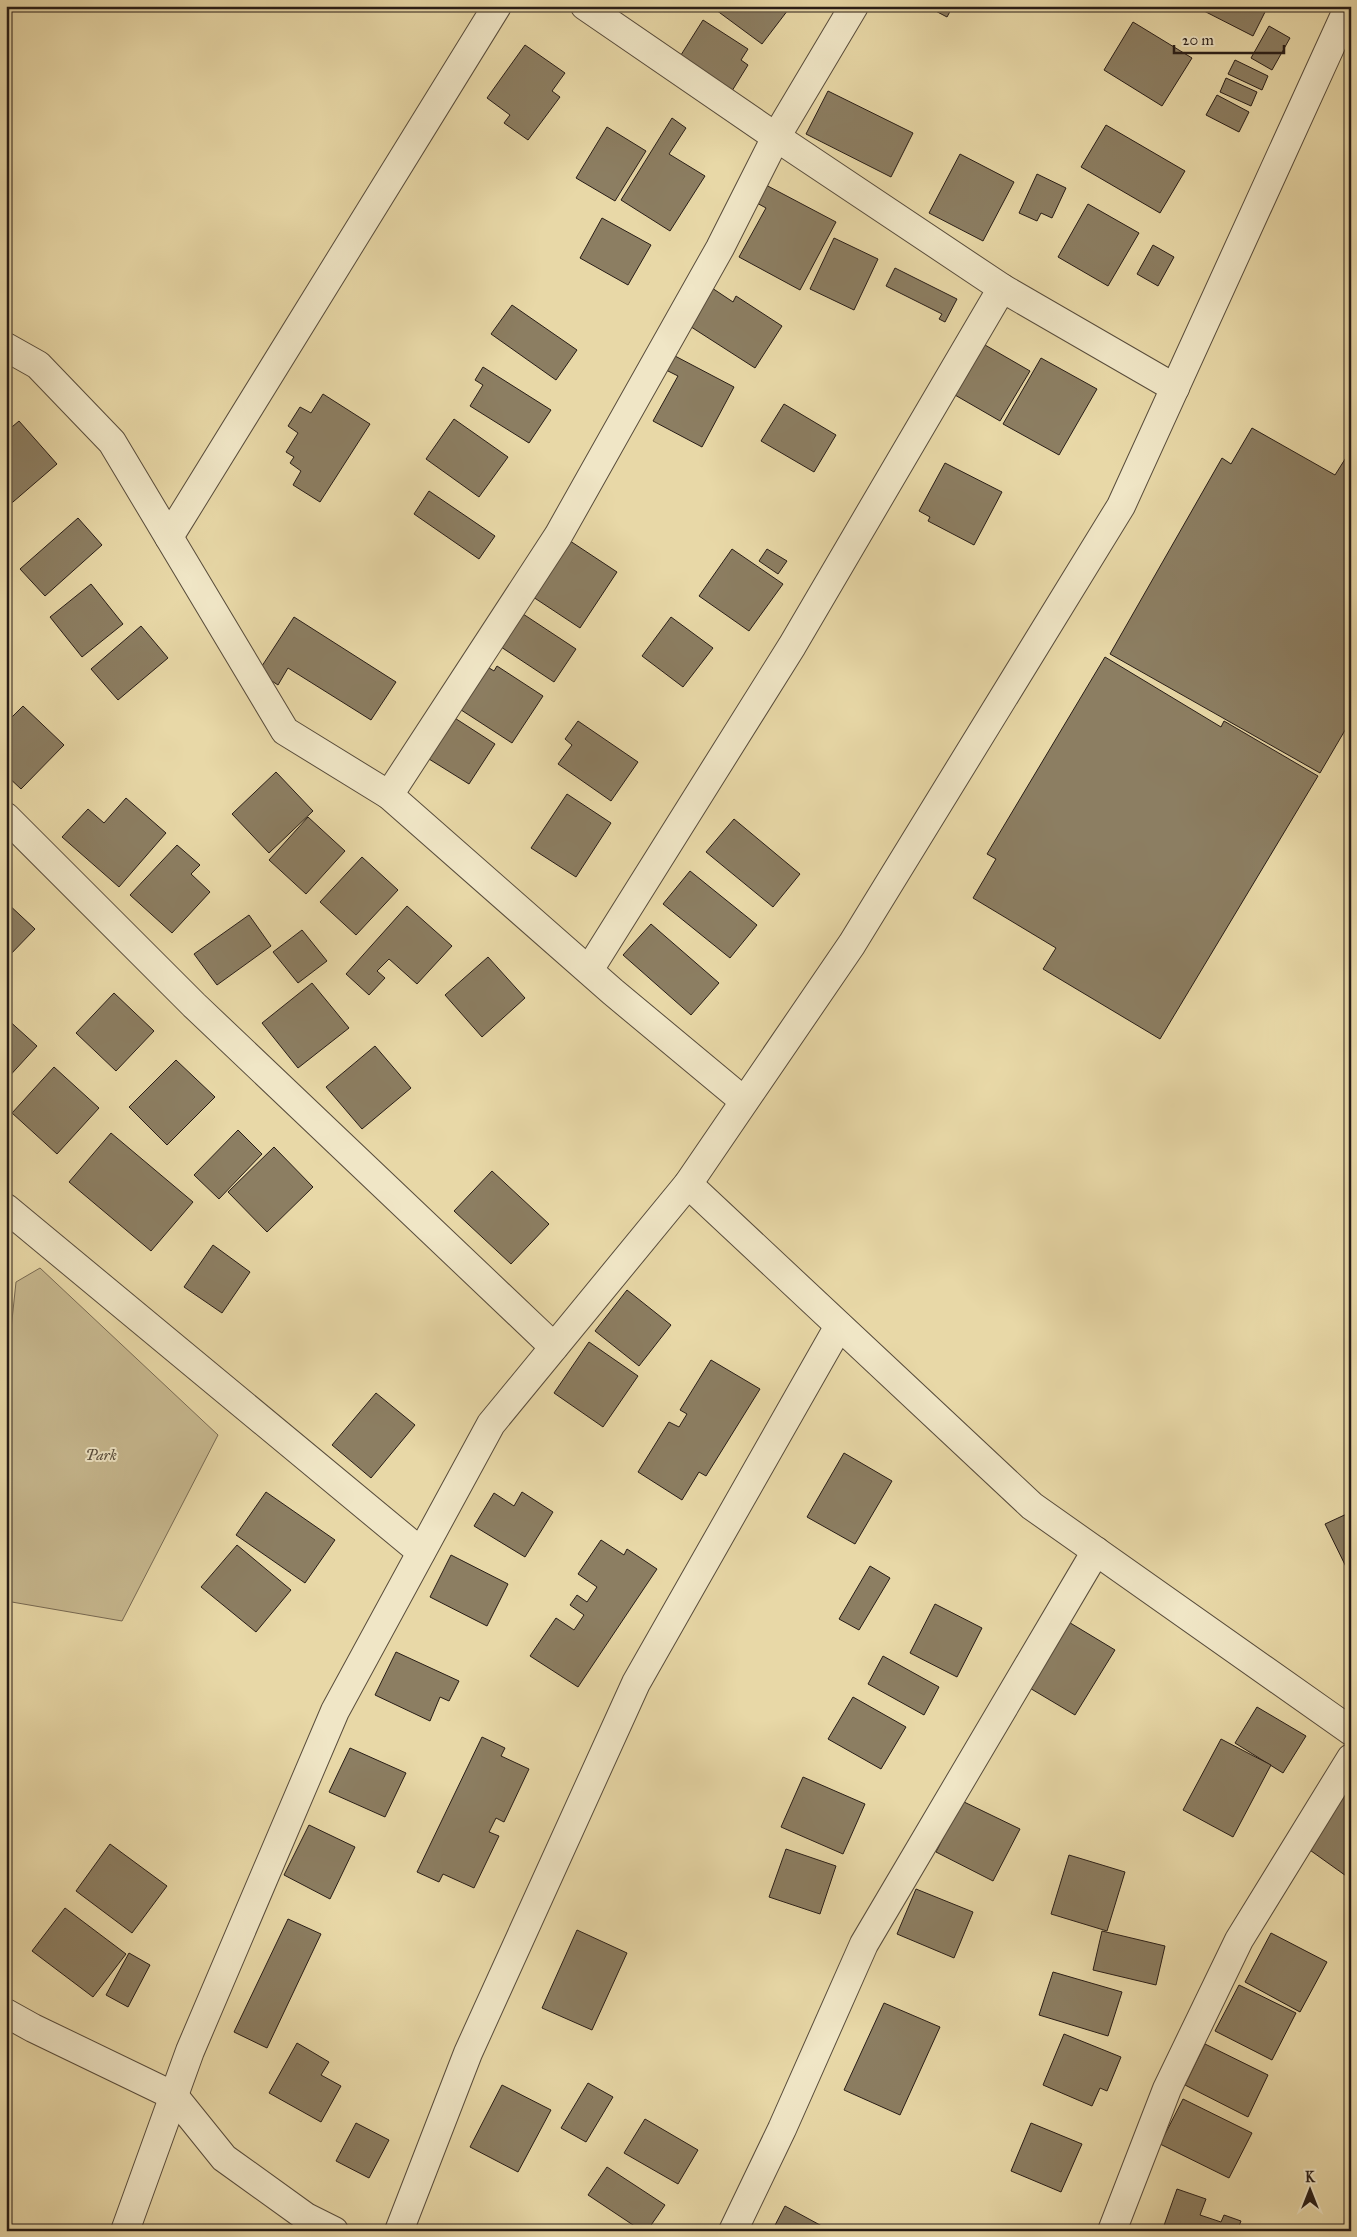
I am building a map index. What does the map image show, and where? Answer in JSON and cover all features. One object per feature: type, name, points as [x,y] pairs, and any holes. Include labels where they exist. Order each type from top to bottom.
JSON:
[{"type":"street","points":[[169,538],[497,6]]},
{"type":"street","points":[[585,6],[776,137],[1002,288],[1175,388]]},
{"type":"street","points":[[389,795],[558,536],[720,248],[776,137],[854,6]]},
{"type":"street","points":[[125,2231],[190,2051],[335,1711],[491,1424],[688,1184],[852,944],[1121,506],[1349,6]]},
{"type":"street","points":[[589,970],[792,646],[1002,288]]},
{"type":"street","points":[[6,348],[38,365],[112,442],[285,732],[389,795],[589,970],[744,1101]]},
{"type":"street","points":[[6,817],[194,1005],[554,1347]]},
{"type":"street","points":[[688,1184],[1032,1506],[1351,1731]]},
{"type":"street","points":[[6,1208],[421,1552]]},
{"type":"street","points":[[399,2231],[468,2053],[636,1683],[839,1326]]},
{"type":"street","points":[[733,2231],[782,2129],[864,1944],[1096,1551]]},
{"type":"street","points":[[1112,2231],[1167,2090],[1238,1940],[1351,1758]]},
{"type":"street","points":[[6,2013],[174,2096],[224,2158],[306,2217],[334,2231]]},
{"type":"green space","name":"Park","points":[[40,1268],[218,1435],[122,1621],[6,1601],[6,1377],[16,1282]]},
{"type":"building","points":[[719,6],[791,6],[762,44],[716,10]]},
{"type":"building","points":[[926,6],[953,6],[947,17]]},
{"type":"building","points":[[1207,6],[1268,6],[1253,36],[1204,11]]},
{"type":"building","points":[[703,20],[748,49],[741,60],[748,65],[727,99],[674,66]]},
{"type":"building","points":[[1133,22],[1192,58],[1162,106],[1104,70]]},
{"type":"building","points":[[1269,26],[1290,38],[1272,70],[1251,58]]},
{"type":"building","points":[[525,45],[565,73],[552,91],[560,97],[528,140],[504,123],[510,115],[487,98]]},
{"type":"building","points":[[1235,60],[1268,76],[1262,90],[1228,74]]},
{"type":"building","points":[[1226,78],[1257,92],[1251,106],[1220,92]]},
{"type":"building","points":[[828,91],[913,133],[891,177],[806,134]]},
{"type":"building","points":[[1217,95],[1249,112],[1239,132],[1206,115]]},
{"type":"building","points":[[672,118],[686,128],[669,154],[705,176],[670,231],[621,200]]},
{"type":"building","points":[[1106,125],[1185,171],[1160,213],[1081,167]]},
{"type":"building","points":[[607,127],[646,151],[615,201],[576,178]]},
{"type":"building","points":[[960,154],[1014,182],[983,241],[929,213]]},
{"type":"building","points":[[1037,174],[1066,188],[1052,218],[1041,213],[1037,221],[1019,213]]},
{"type":"building","points":[[764,184],[836,222],[800,290],[739,257],[766,208],[755,202]]},
{"type":"building","points":[[1088,204],[1139,233],[1108,286],[1058,257]]},
{"type":"building","points":[[602,218],[651,245],[628,285],[580,258]]},
{"type":"building","points":[[834,238],[878,259],[854,310],[810,289]]},
{"type":"building","points":[[1153,245],[1174,257],[1158,286],[1137,274]]},
{"type":"building","points":[[895,268],[957,299],[945,322],[939,319],[942,314],[886,286]]},
{"type":"building","points":[[709,286],[733,302],[736,296],[782,326],[755,368],[685,323]]},
{"type":"building","points":[[512,305],[577,350],[556,380],[491,334]]},
{"type":"building","points":[[985,345],[1030,371],[1000,421],[955,395]]},
{"type":"building","points":[[675,356],[734,387],[702,447],[653,421],[678,376],[666,370]]},
{"type":"building","points":[[1041,358],[1097,389],[1059,455],[1003,424]]},
{"type":"building","points":[[483,367],[551,410],[529,443],[470,406],[483,385],[475,380]]},
{"type":"building","points":[[323,394],[370,424],[320,502],[293,485],[301,471],[290,463],[294,457],[286,452],[298,433],[288,426],[300,407],[311,413]]},
{"type":"building","points":[[784,404],[836,435],[814,472],[761,441]]},
{"type":"building","points":[[454,419],[508,457],[479,497],[426,459]]},
{"type":"building","points":[[19,421],[57,464],[6,508],[6,432]]},
{"type":"building","points":[[1252,428],[1335,475],[1347,456],[1351,458],[1351,720],[1320,773],[1110,654],[1222,458],[1231,464]]},
{"type":"building","points":[[945,463],[1002,492],[974,545],[928,521],[930,517],[919,511]]},
{"type":"building","points":[[429,491],[495,536],[479,559],[414,514]]},
{"type":"building","points":[[78,518],[102,545],[45,596],[20,569]]},
{"type":"building","points":[[561,535],[617,572],[580,628],[524,591]]},
{"type":"building","points":[[732,549],[783,584],[749,631],[699,596]]},
{"type":"building","points":[[767,549],[787,561],[778,574],[759,561]]},
{"type":"building","points":[[91,584],[123,624],[82,657],[50,617]]},
{"type":"building","points":[[517,610],[576,649],[554,682],[495,643]]},
{"type":"building","points":[[294,617],[396,682],[371,720],[288,668],[278,685],[258,672]]},
{"type":"building","points":[[671,617],[713,648],[683,687],[642,656]]},
{"type":"building","points":[[141,626],[168,658],[118,700],[91,669]]},
{"type":"building","points":[[1105,657],[1221,727],[1224,721],[1318,776],[1160,1039],[1043,969],[1056,948],[973,898],[996,859],[987,854]]},
{"type":"building","points":[[478,661],[494,671],[497,666],[543,696],[512,743],[455,706]]},
{"type":"building","points":[[23,706],[64,745],[21,789],[6,775],[6,723]]},
{"type":"building","points":[[447,713],[495,744],[469,784],[421,754]]},
{"type":"building","points":[[578,721],[638,762],[611,801],[558,764],[572,745],[565,739]]},
{"type":"building","points":[[276,772],[313,811],[269,853],[232,814]]},
{"type":"building","points":[[567,794],[611,823],[576,877],[531,848]]},
{"type":"building","points":[[126,798],[166,833],[119,887],[62,837],[88,809],[104,823]]},
{"type":"building","points":[[308,817],[345,851],[306,894],[269,860]]},
{"type":"building","points":[[734,819],[800,874],[773,907],[706,852]]},
{"type":"building","points":[[177,845],[200,865],[191,874],[210,892],[172,933],[130,895]]},
{"type":"building","points":[[362,857],[398,890],[356,935],[320,902]]},
{"type":"building","points":[[690,871],[757,925],[730,958],[663,904]]},
{"type":"building","points":[[6,902],[35,929],[6,959]]},
{"type":"building","points":[[407,906],[452,946],[417,984],[389,959],[377,971],[385,978],[369,995],[346,974]]},
{"type":"building","points":[[249,915],[271,946],[217,985],[194,954]]},
{"type":"building","points":[[651,924],[719,983],[691,1015],[623,955]]},
{"type":"building","points":[[302,930],[327,961],[298,983],[273,952]]},
{"type":"building","points":[[488,957],[525,998],[482,1037],[445,995]]},
{"type":"building","points":[[312,983],[349,1028],[298,1068],[262,1023]]},
{"type":"building","points":[[114,993],[154,1031],[116,1071],[76,1033]]},
{"type":"building","points":[[6,1018],[37,1046],[6,1080]]},
{"type":"building","points":[[375,1046],[411,1088],[362,1129],[326,1087]]},
{"type":"building","points":[[176,1060],[215,1097],[167,1145],[129,1107]]},
{"type":"building","points":[[54,1067],[99,1108],[57,1154],[12,1113]]},
{"type":"building","points":[[238,1130],[262,1154],[219,1199],[194,1175]]},
{"type":"building","points":[[111,1133],[193,1202],[151,1251],[69,1182]]},
{"type":"building","points":[[274,1147],[313,1187],[267,1232],[228,1192]]},
{"type":"building","points":[[492,1171],[549,1224],[511,1264],[454,1211]]},
{"type":"building","points":[[213,1245],[250,1272],[222,1313],[184,1287]]},
{"type":"building","points":[[627,1290],[671,1325],[639,1366],[595,1331]]},
{"type":"building","points":[[589,1342],[638,1376],[603,1427],[554,1393]]},
{"type":"building","points":[[711,1360],[760,1389],[706,1476],[699,1472],[682,1500],[638,1472],[669,1422],[679,1427],[687,1414],[680,1410]]},
{"type":"building","points":[[376,1393],[415,1425],[371,1478],[332,1445]]},
{"type":"building","points":[[844,1453],[892,1481],[855,1544],[807,1517]]},
{"type":"building","points":[[266,1492],[335,1540],[305,1583],[236,1535]]},
{"type":"building","points":[[522,1492],[553,1512],[525,1557],[474,1526],[494,1493],[514,1506]]},
{"type":"building","points":[[1351,1512],[1351,1577],[1325,1524]]},
{"type":"building","points":[[601,1540],[624,1555],[627,1549],[657,1569],[578,1687],[530,1656],[556,1618],[574,1630],[584,1615],[570,1605],[577,1595],[587,1602],[597,1587],[578,1574]]},
{"type":"building","points":[[237,1545],[291,1590],[256,1632],[201,1587]]},
{"type":"building","points":[[451,1555],[508,1584],[487,1626],[430,1597]]},
{"type":"building","points":[[870,1566],[890,1578],[859,1630],[839,1619]]},
{"type":"building","points":[[935,1604],[982,1628],[957,1677],[910,1653]]},
{"type":"building","points":[[1062,1618],[1115,1650],[1075,1715],[1023,1684]]},
{"type":"building","points":[[396,1652],[459,1681],[449,1701],[440,1697],[430,1721],[375,1695]]},
{"type":"building","points":[[883,1656],[939,1687],[924,1715],[868,1684]]},
{"type":"building","points":[[853,1697],[906,1727],[881,1769],[828,1739]]},
{"type":"building","points":[[1257,1707],[1306,1736],[1283,1773],[1235,1743]]},
{"type":"building","points":[[482,1737],[505,1748],[501,1756],[529,1769],[504,1822],[496,1818],[489,1832],[499,1836],[474,1888],[443,1874],[439,1882],[417,1872]]},
{"type":"building","points":[[1221,1739],[1271,1765],[1233,1837],[1183,1810]]},
{"type":"building","points":[[350,1748],[406,1773],[385,1817],[329,1792]]},
{"type":"building","points":[[803,1777],[865,1804],[843,1854],[781,1827]]},
{"type":"building","points":[[1349,1790],[1351,1792],[1349,1878],[1307,1848]]},
{"type":"building","points":[[962,1801],[1020,1829],[993,1881],[936,1852]]},
{"type":"building","points":[[309,1825],[355,1847],[330,1899],[284,1875]]},
{"type":"building","points":[[110,1844],[167,1886],[132,1933],[76,1891]]},
{"type":"building","points":[[786,1849],[836,1866],[820,1914],[769,1897]]},
{"type":"building","points":[[1069,1855],[1125,1872],[1107,1931],[1051,1914]]},
{"type":"building","points":[[916,1889],[973,1912],[954,1958],[897,1934]]},
{"type":"building","points":[[65,1908],[126,1954],[93,1997],[32,1951]]},
{"type":"building","points":[[288,1919],[321,1934],[267,2048],[234,2032]]},
{"type":"building","points":[[577,1930],[627,1953],[592,2030],[542,2008]]},
{"type":"building","points":[[1102,1931],[1165,1946],[1156,1985],[1093,1970]]},
{"type":"building","points":[[1271,1933],[1327,1962],[1300,2012],[1245,1982]]},
{"type":"building","points":[[129,1953],[150,1965],[128,2007],[106,1995]]},
{"type":"building","points":[[1053,1972],[1122,1992],[1108,2036],[1039,2015]]},
{"type":"building","points":[[1239,1985],[1296,2013],[1272,2060],[1215,2031]]},
{"type":"building","points":[[884,2003],[940,2027],[900,2115],[844,2090]]},
{"type":"building","points":[[1064,2034],[1121,2057],[1107,2091],[1100,2088],[1092,2106],[1043,2085]]},
{"type":"building","points":[[297,2043],[329,2062],[321,2075],[341,2086],[321,2122],[269,2093]]},
{"type":"building","points":[[1205,2044],[1268,2075],[1248,2117],[1185,2085]]},
{"type":"building","points":[[588,2083],[613,2097],[586,2142],[561,2128]]},
{"type":"building","points":[[502,2085],[551,2110],[518,2172],[470,2147]]},
{"type":"building","points":[[1183,2099],[1252,2133],[1229,2178],[1160,2144]]},
{"type":"building","points":[[645,2119],[698,2150],[678,2184],[624,2153]]},
{"type":"building","points":[[356,2123],[389,2140],[369,2178],[336,2161]]},
{"type":"building","points":[[1031,2123],[1082,2144],[1061,2192],[1011,2171]]},
{"type":"building","points":[[607,2167],[665,2205],[647,2231],[642,2231],[588,2195]]},
{"type":"building","points":[[1177,2189],[1206,2199],[1200,2215],[1221,2222],[1224,2215],[1241,2221],[1237,2231],[1162,2231]]},
{"type":"building","points":[[785,2206],[831,2231],[772,2231]]}]
